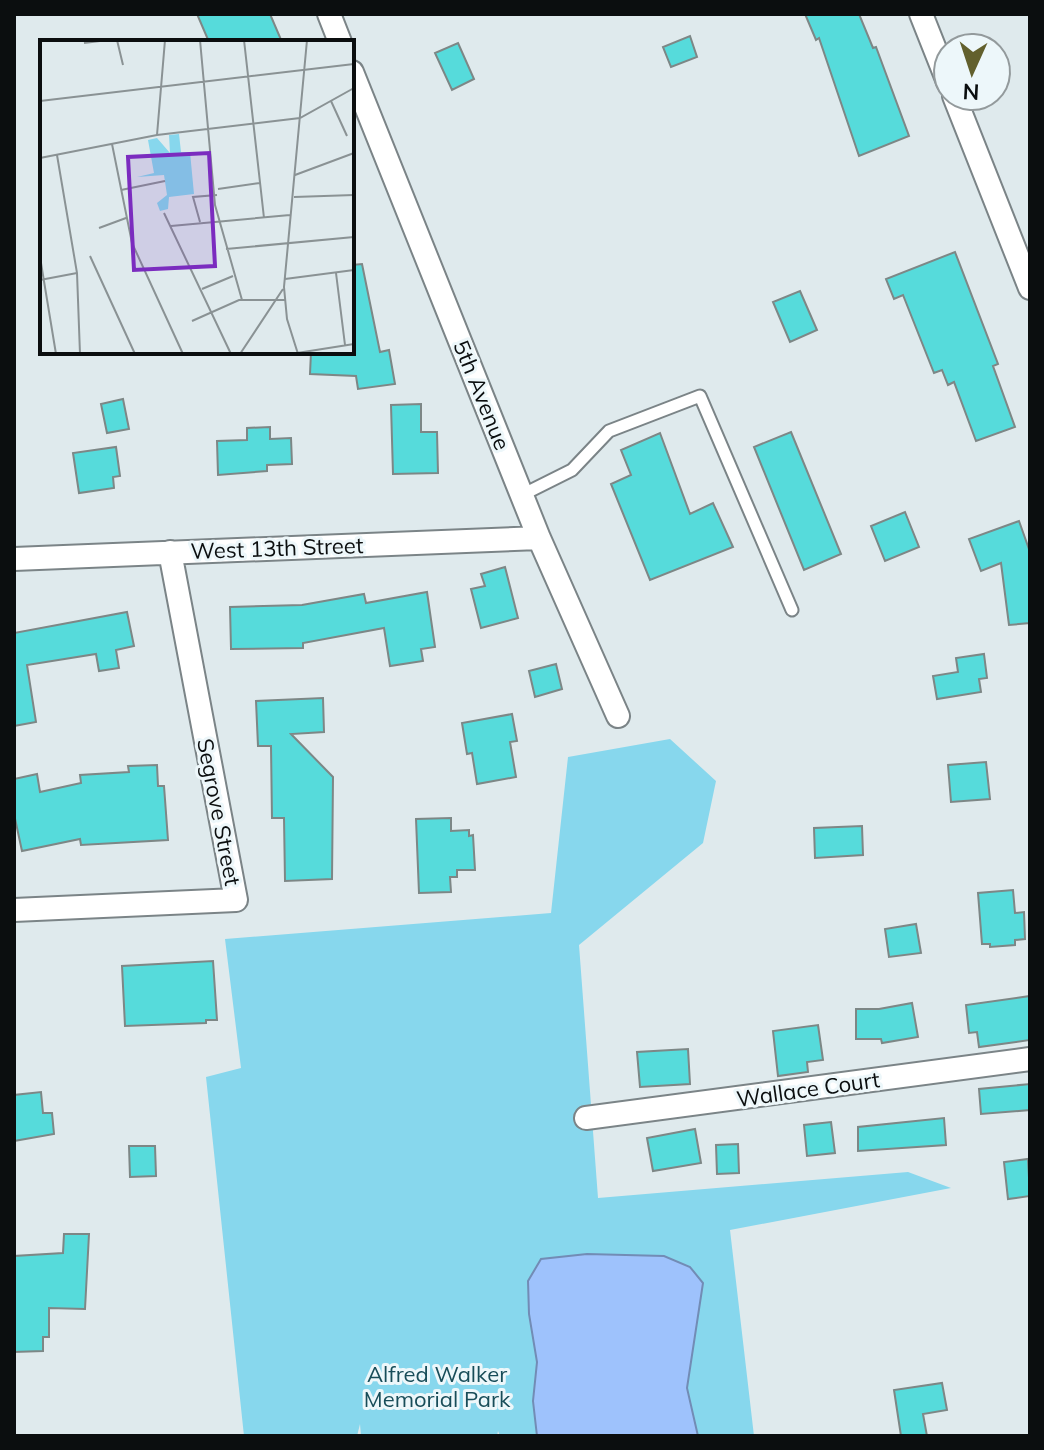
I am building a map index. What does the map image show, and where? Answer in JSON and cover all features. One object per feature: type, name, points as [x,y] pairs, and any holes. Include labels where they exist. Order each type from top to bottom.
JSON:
[{"type":"street","points":[[329,14],[339,40]]},
{"type":"street","points":[[921,14],[932,42]]},
{"type":"street","name":"5th Avenue","points":[[354,77],[539,538],[618,716]]},
{"type":"street","points":[[960,112],[1030,288]]},
{"type":"street","name":"West 13th Street","points":[[14,559],[539,538]]},
{"type":"street","name":"Segrove Street","points":[[14,910],[236,900],[170,552]]},
{"type":"street","name":"Wallace Court","points":[[586,1118],[1030,1059]]},
{"type":"lane","points":[[522,495],[572,470],[609,431],[700,396],[792,610]]},
{"type":"green space","name":"Alfred Walker Memorial Park","points":[[670,739],[716,781],[703,843],[579,945],[598,1198],[908,1172],[951,1188],[730,1230],[754,1436],[698,1436],[687,1388],[703,1283],[528,1281],[529,1314],[537,1362],[533,1401],[537,1436],[500,1436],[498,1431],[497,1436],[361,1436],[360,1424],[357,1436],[244,1436],[206,1077],[241,1068],[225,939],[551,913],[568,757]]},
{"type":"shaded area","points":[[587,1254],[664,1256],[690,1267],[703,1283],[687,1388],[698,1436],[537,1436],[533,1401],[537,1362],[529,1314],[528,1281],[541,1259]]},
{"type":"building","points":[[197,14],[270,14],[281,40],[208,40]]},
{"type":"building","points":[[805,14],[859,14],[873,48],[876,47],[909,136],[859,156],[819,38],[816,40]]},
{"type":"building","points":[[690,36],[697,57],[671,67],[663,47]]},
{"type":"building","points":[[458,43],[474,79],[452,90],[435,53]]},
{"type":"building","points":[[955,252],[998,364],[993,366],[1015,427],[976,441],[954,382],[948,385],[942,370],[934,373],[903,295],[894,299],[886,279]]},
{"type":"building","points":[[362,264],[380,352],[389,350],[395,384],[358,389],[356,376],[310,374],[311,354],[354,354],[354,265]]},
{"type":"building","points":[[800,291],[817,330],[790,342],[773,302]]},
{"type":"building","points":[[123,399],[129,429],[107,433],[101,404]]},
{"type":"building","points":[[421,404],[421,432],[437,432],[438,473],[393,474],[391,405]]},
{"type":"building","points":[[270,427],[270,439],[291,438],[292,464],[267,465],[267,471],[218,475],[217,441],[247,440],[247,428]]},
{"type":"building","points":[[791,432],[841,554],[804,570],[754,447]]},
{"type":"building","points":[[660,433],[690,514],[713,503],[733,547],[650,580],[611,484],[631,475],[621,450]]},
{"type":"building","points":[[116,447],[120,476],[113,477],[114,488],[79,493],[73,453]]},
{"type":"building","points":[[905,512],[919,547],[885,561],[871,526]]},
{"type":"building","points":[[1019,521],[1030,552],[1030,623],[1009,625],[1001,563],[981,571],[969,539]]},
{"type":"building","points":[[505,567],[518,618],[481,628],[471,589],[485,586],[481,574]]},
{"type":"building","points":[[427,592],[435,647],[421,649],[423,661],[390,666],[384,628],[303,643],[303,648],[231,649],[230,607],[302,605],[364,594],[366,603]]},
{"type":"building","points":[[127,612],[134,646],[116,650],[119,668],[99,671],[96,654],[27,665],[36,722],[14,726],[14,633]]},
{"type":"building","points":[[984,654],[987,678],[979,679],[981,692],[937,699],[933,676],[958,672],[956,658]]},
{"type":"building","points":[[556,664],[562,689],[535,697],[529,671]]},
{"type":"building","points":[[323,698],[324,732],[291,734],[333,777],[332,879],[285,881],[284,818],[272,818],[271,746],[258,746],[256,701]]},
{"type":"building","points":[[512,714],[517,741],[510,742],[516,777],[477,784],[472,753],[467,754],[462,723]]},
{"type":"building","points":[[986,762],[990,799],[951,802],[948,765]]},
{"type":"building","points":[[157,765],[158,786],[164,786],[168,840],[81,845],[80,839],[22,851],[14,814],[14,779],[37,774],[40,792],[81,783],[80,775],[129,772],[128,766]]},
{"type":"building","points":[[451,818],[451,831],[469,830],[469,836],[473,835],[475,870],[457,870],[457,877],[450,877],[451,892],[419,893],[416,819]]},
{"type":"building","points":[[862,826],[863,855],[815,858],[814,828]]},
{"type":"building","points":[[1013,890],[1015,913],[1024,912],[1025,939],[1015,940],[1015,945],[990,947],[990,944],[982,944],[978,893]]},
{"type":"building","points":[[916,924],[921,953],[889,957],[885,929]]},
{"type":"building","points":[[213,961],[217,1020],[125,1026],[122,966]]},
{"type":"building","points":[[1030,996],[1030,1040],[979,1047],[977,1032],[969,1033],[966,1005]]},
{"type":"building","points":[[912,1003],[918,1037],[882,1043],[881,1039],[856,1039],[856,1009],[879,1009]]},
{"type":"building","points":[[818,1025],[823,1060],[807,1062],[808,1072],[778,1076],[773,1031]]},
{"type":"building","points":[[688,1049],[690,1084],[640,1087],[637,1052]]},
{"type":"building","points":[[1030,1084],[1030,1110],[981,1114],[979,1089]]},
{"type":"building","points":[[41,1092],[43,1113],[52,1113],[54,1134],[14,1141],[14,1095]]},
{"type":"building","points":[[944,1118],[946,1145],[858,1151],[858,1127]]},
{"type":"building","points":[[831,1122],[835,1153],[807,1156],[804,1125]]},
{"type":"building","points":[[695,1129],[701,1163],[653,1171],[647,1138]]},
{"type":"building","points":[[738,1144],[739,1173],[717,1174],[716,1145]]},
{"type":"building","points":[[129,1146],[155,1146],[156,1176],[130,1177]]},
{"type":"building","points":[[1028,1159],[1030,1196],[1008,1199],[1004,1162]]},
{"type":"building","points":[[64,1234],[89,1234],[85,1309],[49,1308],[49,1337],[43,1337],[43,1351],[14,1352],[14,1256],[63,1253]]},
{"type":"building","points":[[942,1383],[947,1410],[923,1414],[927,1436],[901,1436],[894,1390]]}]
